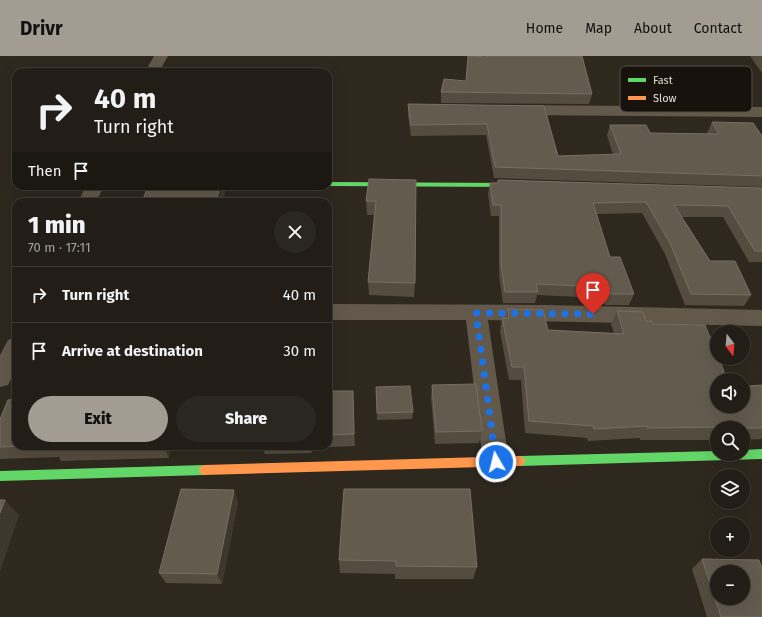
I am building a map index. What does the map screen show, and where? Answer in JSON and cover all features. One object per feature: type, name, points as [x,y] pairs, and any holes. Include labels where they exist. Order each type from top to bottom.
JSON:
[{"type":"street","points":[[154,68],[160,56]]},
{"type":"street","points":[[502,110],[620,111]]},
{"type":"street","points":[[752,112],[762,112]]},
{"type":"street","points":[[332,184],[528,185]]},
{"type":"street","points":[[332,312],[762,318]]},
{"type":"street","points":[[476,313],[496,462]]},
{"type":"street","points":[[0,378],[12,354]]},
{"type":"street","points":[[0,476],[762,454]]},
{"type":"building","points":[[468,56],[582,56],[592,94],[441,92],[444,79],[466,81]]},
{"type":"building","points":[[408,104],[544,106],[558,156],[621,154],[610,125],[646,125],[650,133],[719,134],[712,122],[753,123],[762,136],[762,176],[495,167],[487,124],[411,125]]},
{"type":"building","points":[[369,179],[416,180],[415,283],[368,282],[376,201],[366,201]]},
{"type":"building","points":[[498,180],[762,188],[762,251],[755,251],[728,206],[674,205],[710,261],[735,261],[751,295],[691,294],[670,243],[646,202],[593,203],[610,257],[620,257],[634,294],[610,294],[606,287],[536,284],[538,292],[505,292],[501,264],[501,205],[493,205],[490,183],[498,183]]},
{"type":"building","points":[[146,190],[219,190],[217,198],[144,198]]},
{"type":"building","points":[[508,309],[543,310],[548,330],[624,334],[617,311],[643,312],[646,321],[651,321],[653,324],[705,325],[710,337],[710,365],[722,365],[724,373],[710,373],[710,413],[750,413],[750,386],[762,385],[762,428],[750,428],[750,421],[710,421],[710,427],[647,428],[647,426],[594,429],[593,426],[529,421],[524,367],[512,367],[502,318],[509,318]]},
{"type":"building","points":[[476,384],[482,431],[436,432],[432,385]]},
{"type":"building","points":[[410,386],[413,412],[377,413],[376,387]]},
{"type":"building","points":[[332,391],[353,391],[354,434],[332,435]]},
{"type":"building","points":[[8,400],[12,400],[12,446],[0,447],[0,419]]},
{"type":"building","points":[[181,489],[234,490],[217,574],[159,573]]},
{"type":"building","points":[[344,489],[470,489],[477,567],[396,566],[396,561],[339,560]]},
{"type":"building","points":[[0,500],[5,500],[0,513]]},
{"type":"building","points":[[702,559],[759,560],[762,568],[762,617],[721,617],[717,605],[750,605],[750,565],[710,565],[710,583]]},
{"type":"traffic: fast","points":[[332,184],[519,185]]},
{"type":"traffic: fast","points":[[520,461],[762,454]]},
{"type":"traffic: fast","points":[[0,476],[204,470]]},
{"type":"traffic: slow","points":[[204,470],[520,461]]},
{"type":"route","points":[[496,462],[476,313],[593,314]]}]
